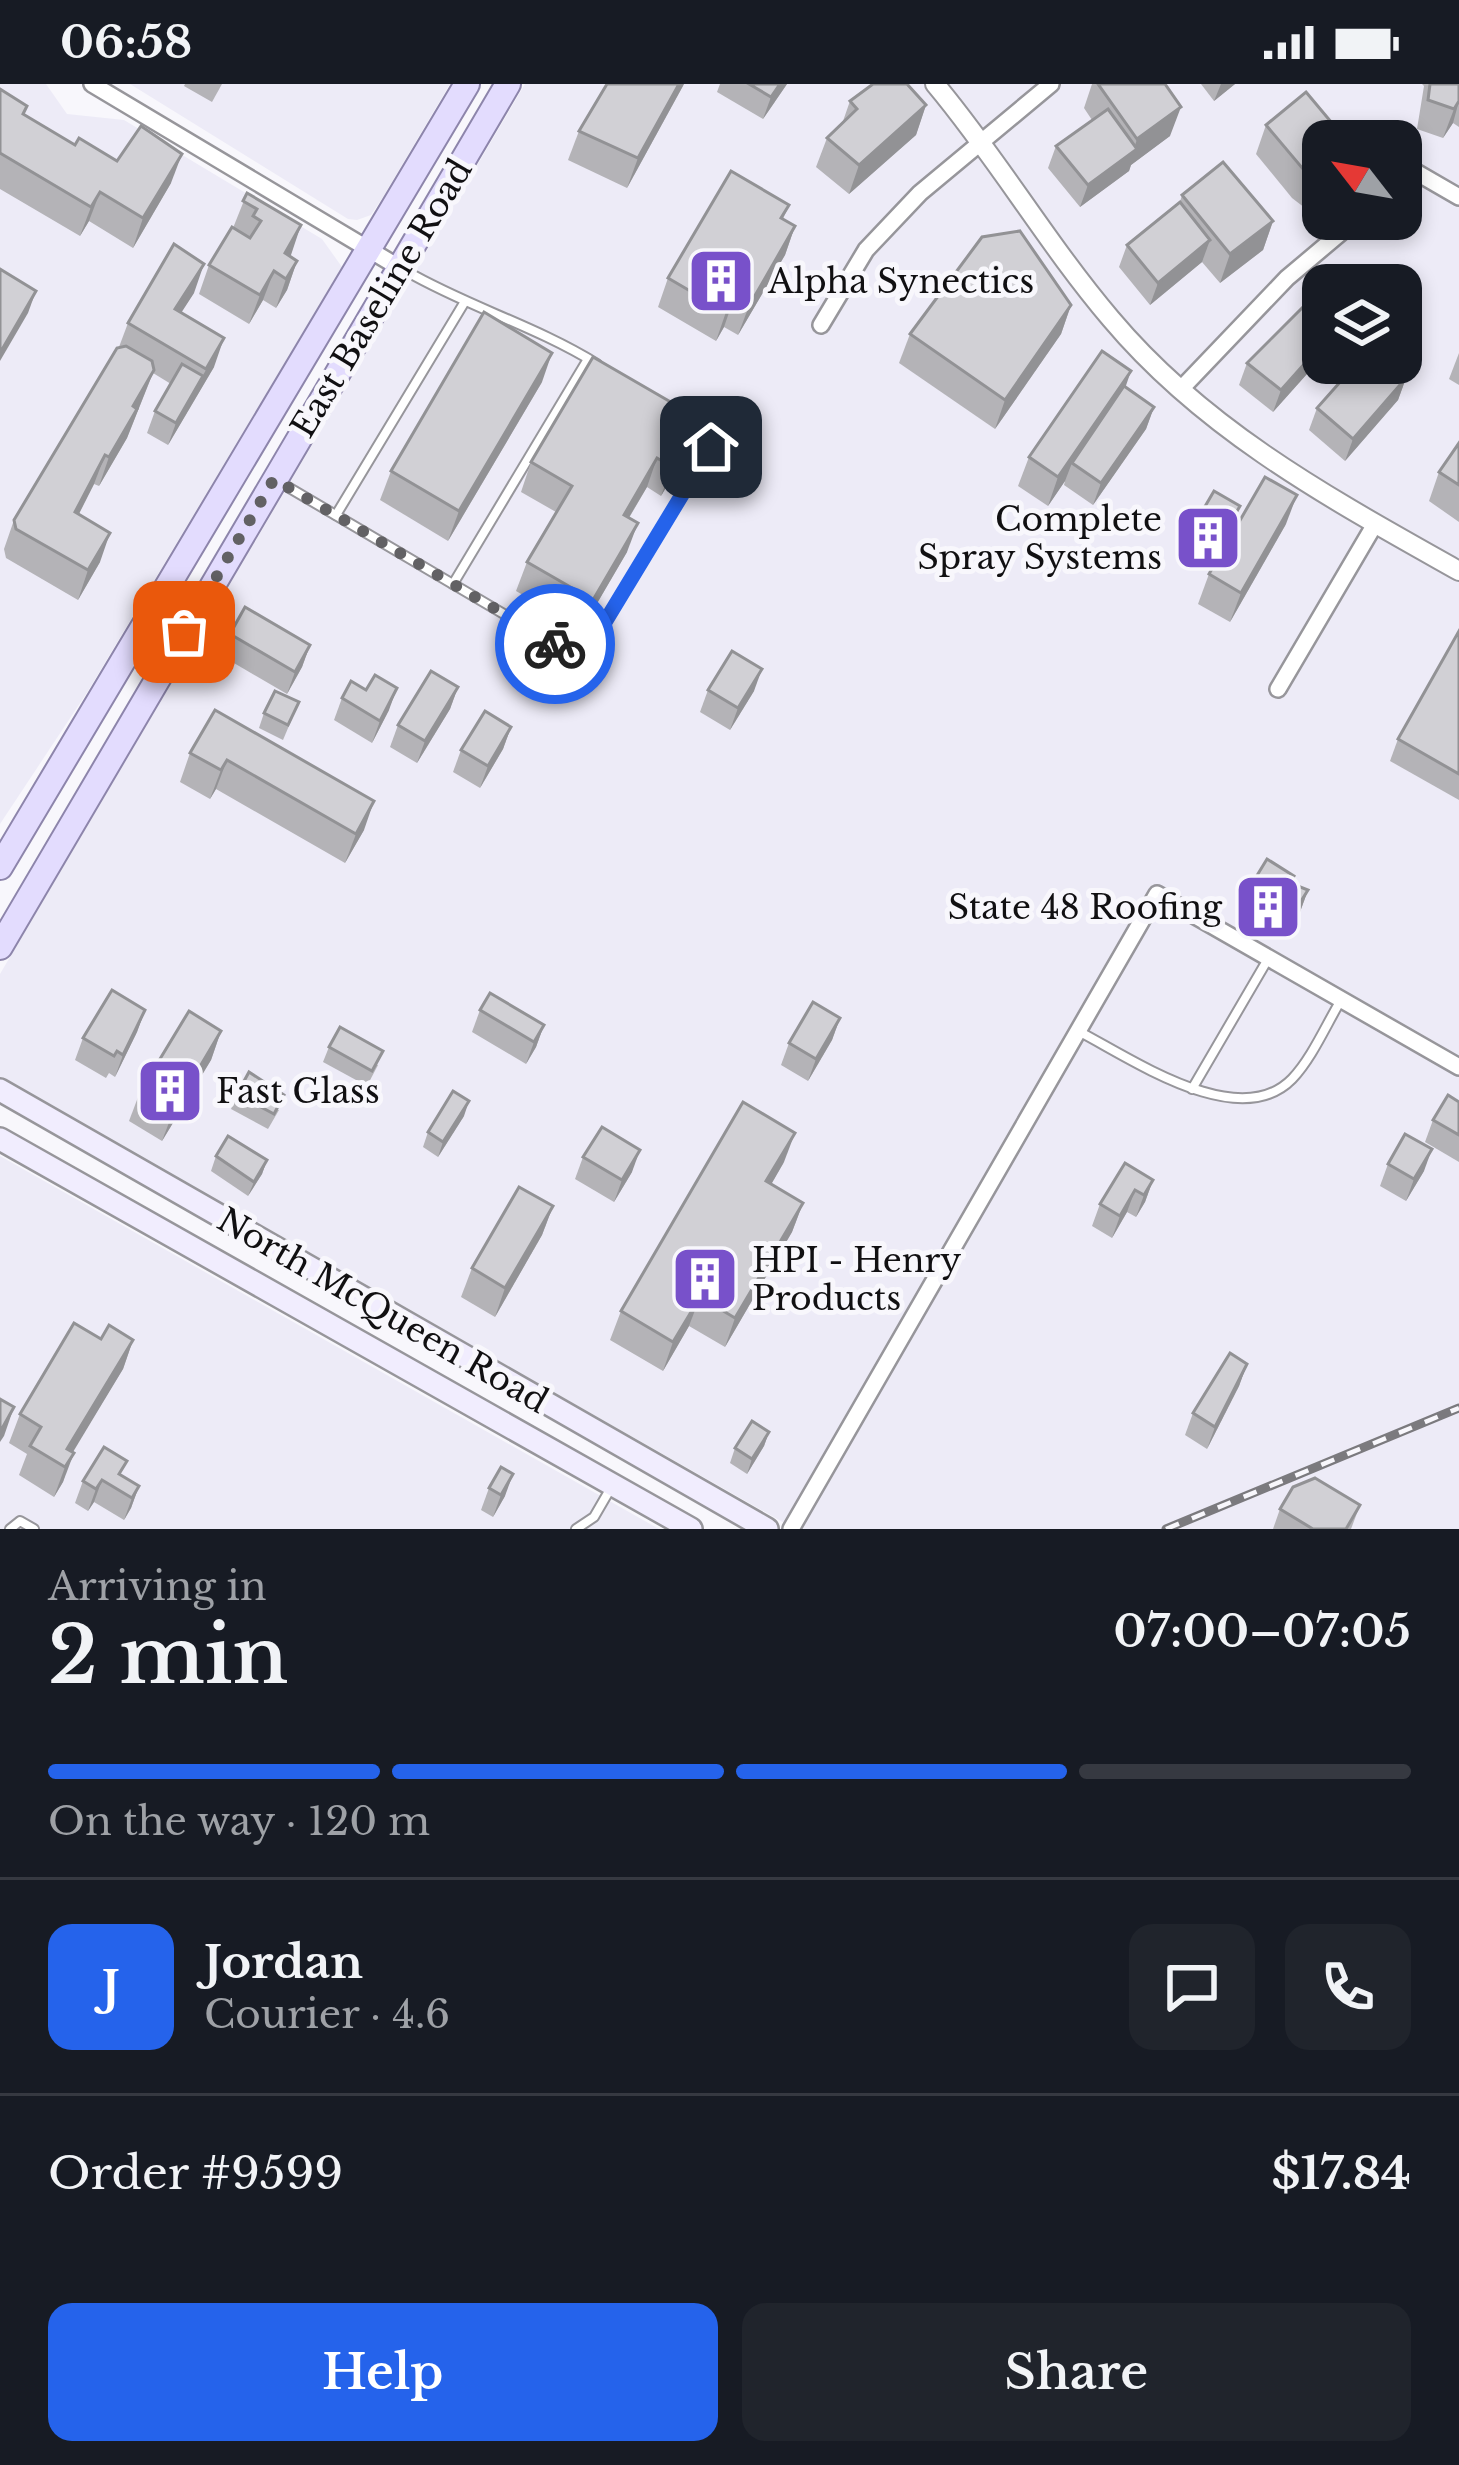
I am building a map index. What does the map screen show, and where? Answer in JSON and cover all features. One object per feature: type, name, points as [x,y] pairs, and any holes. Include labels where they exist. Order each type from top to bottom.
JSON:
[{"type":"main road","name":"East Baseline Road","points":[[0,867],[467,84]]},
{"type":"main road","name":"East Baseline Road","points":[[0,947],[508,84]]},
{"type":"main road","points":[[137,640],[167,659]]},
{"type":"main road","name":"North McQueen Road","points":[[0,1090],[766,1529]]},
{"type":"main road","name":"North McQueen Road","points":[[0,1139],[691,1529]]},
{"type":"main road","points":[[278,1295],[297,1260]]},
{"type":"street","points":[[92,84],[400,268]]},
{"type":"street","points":[[934,84],[981,140],[1111,319],[1180,391],[1297,478],[1459,571]]},
{"type":"street","points":[[821,325],[866,250],[981,140],[1051,84]]},
{"type":"street","points":[[1422,182],[1459,197]]},
{"type":"street","points":[[1180,391],[1287,278],[1332,240]]},
{"type":"street","points":[[1278,689],[1376,524]]},
{"type":"street","points":[[791,1529],[1157,894],[1459,1067]]},
{"type":"lane","points":[[400,268],[464,303],[534,327],[606,370]]},
{"type":"lane","points":[[336,515],[464,303]]},
{"type":"lane","points":[[453,584],[588,358]]},
{"type":"lane","points":[[274,479],[582,660],[717,437],[680,415]]},
{"type":"lane","points":[[1192,1089],[1268,959]]},
{"type":"lane","points":[[1078,1032],[1192,1089],[1248,1099],[1272,1093],[1292,1078],[1341,1000]]},
{"type":"lane","points":[[596,1529],[594,1516],[613,1484]]},
{"type":"lane","points":[[576,1529],[581,1520],[594,1516]]},
{"type":"lane","points":[[10,1529],[20,1521],[34,1529]]},
{"type":"shaded area","points":[[0,84],[46,84],[67,114],[124,120],[322,239],[342,267],[88,691],[0,824]]},
{"type":"shaded area","points":[[130,84],[450,84],[371,215],[357,220],[348,219]]},
{"type":"shaded area","points":[[525,84],[1459,84],[1459,1529],[795,1529],[0,1078],[0,974]]},
{"type":"shaded area","points":[[0,1156],[659,1529],[0,1529]]},
{"type":"building","points":[[607,84],[679,84],[638,158],[579,131]]},
{"type":"building","points":[[749,84],[780,84],[771,97]]},
{"type":"building","points":[[873,84],[907,84],[926,105],[859,165],[827,138],[857,109],[850,101]]},
{"type":"building","points":[[1098,84],[1165,84],[1181,107],[1137,139]]},
{"type":"building","points":[[1430,84],[1459,84],[1454,109],[1428,100]]},
{"type":"building","points":[[0,89],[27,106],[23,114],[75,145],[79,138],[117,161],[141,126],[182,154],[143,218],[100,192],[91,207],[0,153]]},
{"type":"building","points":[[1306,92],[1329,120],[1302,120],[1302,168],[1266,125]]},
{"type":"building","points":[[1108,109],[1137,149],[1088,185],[1056,146]]},
{"type":"building","points":[[1223,162],[1273,221],[1230,254],[1182,195]]},
{"type":"building","name":"Alpha Synectics","points":[[731,171],[789,205],[781,218],[795,226],[749,306],[734,298],[726,312],[668,278]]},
{"type":"building","points":[[247,193],[301,225],[285,253],[297,261],[286,279],[274,271],[260,295],[209,265],[232,227],[250,238],[261,221],[253,216],[257,209],[243,201]]},
{"type":"building","points":[[1180,202],[1210,240],[1158,283],[1127,245]]},
{"type":"building","points":[[1020,231],[1071,305],[1005,400],[910,334],[982,237]]},
{"type":"building","points":[[174,244],[204,264],[175,309],[224,338],[206,369],[128,323]]},
{"type":"building","points":[[0,269],[36,291],[0,353]]},
{"type":"building","points":[[1302,308],[1302,366],[1281,390],[1247,363]]},
{"type":"building","points":[[484,312],[552,353],[459,511],[391,471]]},
{"type":"building","points":[[126,346],[152,361],[154,370],[133,406],[137,409],[109,457],[105,455],[75,512],[110,533],[88,570],[16,529],[14,520],[117,348]]},
{"type":"building","points":[[1102,351],[1131,371],[1058,477],[1029,457]]},
{"type":"building","points":[[593,357],[700,419],[672,467],[657,458],[624,515],[638,523],[593,600],[527,562],[572,486],[531,462]]},
{"type":"building","points":[[182,364],[203,376],[176,423],[155,411]]},
{"type":"building","points":[[1338,384],[1401,384],[1353,439],[1317,408]]},
{"type":"building","points":[[1124,386],[1154,407],[1101,483],[1072,463]]},
{"type":"building","points":[[1459,443],[1459,485],[1439,472]]},
{"type":"building","points":[[1265,477],[1297,495],[1241,593],[1209,574]]},
{"type":"building","points":[[1214,491],[1240,506],[1219,542],[1193,527]]},
{"type":"building","points":[[245,607],[310,645],[295,672],[230,634]]},
{"type":"building","points":[[1459,631],[1459,774],[1398,739]]},
{"type":"building","points":[[732,651],[762,669],[738,708],[708,690]]},
{"type":"building","points":[[431,671],[458,687],[425,741],[398,725]]},
{"type":"building","points":[[375,675],[397,688],[380,721],[342,698],[351,681],[366,690]]},
{"type":"building","points":[[275,691],[299,702],[288,725],[264,713]]},
{"type":"building","points":[[215,710],[374,801],[356,834],[227,760],[221,770],[190,753]]},
{"type":"building","points":[[485,711],[511,727],[488,766],[461,750]]},
{"type":"building","points":[[1267,859],[1294,876],[1290,883],[1308,890],[1296,909],[1253,882]]},
{"type":"building","points":[[112,990],[145,1010],[123,1055],[117,1051],[114,1056],[83,1038]]},
{"type":"building","points":[[490,993],[544,1025],[534,1042],[480,1010]]},
{"type":"building","points":[[813,1002],[840,1018],[816,1059],[789,1043]]},
{"type":"building","points":[[189,1011],[221,1031],[173,1112],[140,1092]]},
{"type":"building","points":[[340,1027],[383,1051],[372,1071],[329,1047]]},
{"type":"building","points":[[249,1072],[284,1095],[274,1114],[237,1094]]},
{"type":"building","points":[[453,1091],[469,1101],[443,1142],[428,1132]]},
{"type":"building","points":[[1448,1095],[1459,1102],[1459,1135],[1433,1120]]},
{"type":"building","name":"HPI - Henry Products","points":[[743,1102],[795,1133],[766,1181],[803,1203],[735,1318],[700,1297],[673,1342],[621,1311]]},
{"type":"building","points":[[602,1127],[640,1150],[622,1180],[583,1157]]},
{"type":"building","points":[[1405,1134],[1432,1149],[1414,1179],[1388,1164]]},
{"type":"building","points":[[228,1136],[267,1160],[254,1182],[216,1156]]},
{"type":"building","points":[[1125,1163],[1153,1180],[1144,1195],[1135,1190],[1120,1216],[1100,1204]]},
{"type":"building","points":[[519,1187],[553,1206],[505,1288],[472,1268]]},
{"type":"building","points":[[74,1323],[101,1339],[109,1325],[133,1340],[67,1449],[74,1453],[65,1467],[30,1446],[41,1427],[20,1414]]},
{"type":"building","points":[[1230,1353],[1247,1364],[1215,1427],[1193,1413]]},
{"type":"building","points":[[0,1399],[14,1407],[0,1432]]},
{"type":"building","points":[[752,1421],[769,1432],[752,1459],[735,1448]]},
{"type":"building","points":[[104,1447],[127,1461],[119,1474],[139,1486],[132,1498],[102,1480],[96,1489],[83,1481]]},
{"type":"building","points":[[501,1467],[513,1474],[501,1495],[489,1488]]},
{"type":"building","points":[[1315,1478],[1360,1505],[1346,1529],[1313,1529],[1280,1509],[1293,1487]]},
{"type":"railway","points":[[1166,1529],[1459,1408]]},
{"type":"way so far","points":[[184,632],[274,479],[555,644]]},
{"type":"place","name":"Alpha Synectics","points":[[721,281]]},
{"type":"place","name":"Complete Spray Systems","points":[[1208,538]]},
{"type":"place","name":"State 48 Roofing","points":[[1268,907]]},
{"type":"place","name":"Fast Glass","points":[[170,1091]]},
{"type":"place","name":"HPI - Henry Products","points":[[705,1279]]},
{"type":"route","points":[[555,644],[582,660],[711,447]]}]
